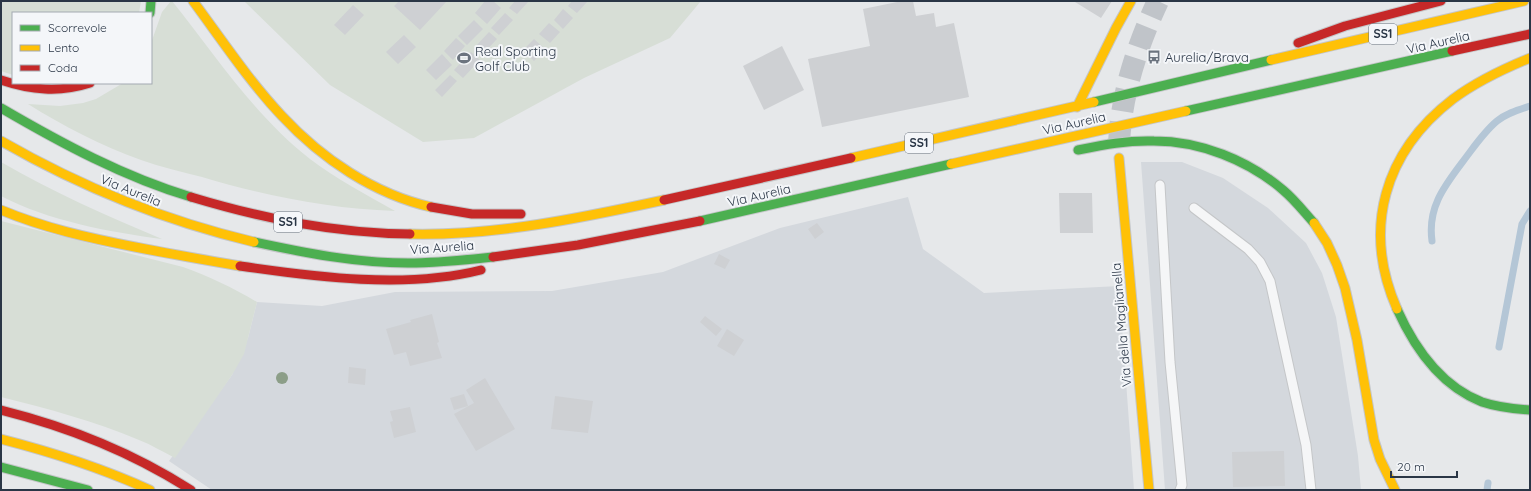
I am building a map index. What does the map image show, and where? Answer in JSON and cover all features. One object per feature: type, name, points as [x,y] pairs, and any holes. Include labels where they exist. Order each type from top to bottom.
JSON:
[{"type":"main road","points":[[150,12],[151,1]]},
{"type":"main road","points":[[193,1],[283,117],[308,141],[334,161],[383,191],[424,206],[462,213],[494,215],[596,214]]},
{"type":"main road","points":[[1077,107],[1131,1]]},
{"type":"main road","points":[[1242,67],[1324,32],[1441,1]]},
{"type":"main road","name":"Via Aurelia","points":[[1,108],[59,141],[103,163],[223,207],[333,230],[410,235],[433,234],[513,228],[596,214],[716,189],[1077,107],[1524,1]]},
{"type":"main road","name":"Via Aurelia","points":[[1,141],[74,180],[148,211],[230,236],[296,251],[356,260],[409,263],[478,258],[547,250],[625,237],[1530,34]]},
{"type":"main road","points":[[1530,58],[1509,66],[1482,80],[1432,117],[1419,132],[1404,153],[1391,178],[1386,194],[1380,232],[1387,283],[1394,302],[1408,331],[1430,364],[1454,386],[1482,402],[1507,409],[1530,410]]},
{"type":"main road","points":[[1,80],[12,83]]},
{"type":"main road","points":[[15,84],[52,91],[71,89],[87,84]]},
{"type":"main road","points":[[1066,152],[1131,142],[1166,141],[1185,143],[1207,149],[1248,166],[1268,177],[1287,192],[1310,217],[1338,268],[1353,322],[1374,440],[1378,476]]},
{"type":"main road","name":"Via della Maglianella","points":[[1119,158],[1148,490]]},
{"type":"main road","points":[[903,175],[964,171]]},
{"type":"main road","points":[[1,210],[44,226],[90,238],[226,264],[333,277],[406,279],[448,277],[475,272],[547,250]]},
{"type":"main road","points":[[1,410],[63,428],[104,442],[156,468],[191,490]]},
{"type":"main road","points":[[1,438],[95,467],[150,490]]},
{"type":"main road","points":[[1374,440],[1395,490]]},
{"type":"main road","points":[[1,467],[88,490]]},
{"type":"lane","points":[[1160,185],[1170,362],[1182,485],[1180,490]]},
{"type":"lane","points":[[1194,208],[1248,249],[1260,262],[1270,281],[1306,445],[1311,490]]},
{"type":"shaded area","points":[[1,1],[141,1],[139,12],[12,12],[12,75],[1,71]]},
{"type":"shaded area","points":[[172,1],[236,84],[290,142],[330,173],[395,211],[346,208],[274,196],[156,165],[97,142],[69,128],[28,104],[60,106],[83,103],[96,99],[121,84],[152,84],[152,40],[162,12]]},
{"type":"shaded area","name":"Real Sporting Golf Club","points":[[244,1],[701,1],[670,38],[584,78],[474,138],[423,142],[330,85]]},
{"type":"shaded area","points":[[1,162],[80,203],[162,239],[100,229],[59,219],[20,205],[1,196]]},
{"type":"shaded area","points":[[1141,162],[1182,162],[1223,178],[1268,208],[1306,243],[1322,273],[1336,317],[1358,456],[1361,490],[1165,490]]},
{"type":"shaded area","points":[[908,197],[923,249],[984,293],[1119,286],[1134,490],[212,490],[169,461],[232,375],[248,338],[257,302],[322,306],[395,292],[552,291],[663,272],[780,228]]},
{"type":"shaded area","points":[[1,221],[183,267],[202,274],[257,302],[244,354],[232,375],[175,458],[144,442],[88,421],[1,397]]},
{"type":"building","points":[[399,1],[447,1],[420,30],[394,6]]},
{"type":"building","points":[[485,1],[493,1],[501,8],[487,24],[475,13]]},
{"type":"building","points":[[515,1],[529,1],[517,14],[509,8]]},
{"type":"building","points":[[572,1],[587,2],[577,13],[568,6]]},
{"type":"building","points":[[902,1],[913,1],[916,16],[934,13],[936,27],[954,23],[969,97],[822,127],[808,59],[870,46],[863,9]]},
{"type":"building","points":[[1112,1],[1101,18],[1075,2]]},
{"type":"building","points":[[353,5],[364,15],[345,35],[334,25]]},
{"type":"building","points":[[563,9],[573,18],[563,29],[554,20]]},
{"type":"building","points":[[505,13],[513,20],[499,35],[491,28]]},
{"type":"building","points":[[474,20],[483,29],[467,45],[458,36]]},
{"type":"building","points":[[549,23],[560,32],[550,43],[539,34]]},
{"type":"building","points":[[489,32],[497,39],[482,55],[474,48]]},
{"type":"building","points":[[404,35],[416,47],[398,64],[386,52]]},
{"type":"building","points":[[456,38],[465,46],[453,60],[444,51]]},
{"type":"building","points":[[534,39],[545,49],[534,61],[523,50]]},
{"type":"building","points":[[782,46],[804,90],[764,110],[743,66]]},
{"type":"building","points":[[471,52],[480,60],[463,78],[454,70]]},
{"type":"building","points":[[442,54],[452,65],[436,80],[426,70]]},
{"type":"building","points":[[450,75],[457,81],[442,97],[435,90]]},
{"type":"building","points":[[1059,193],[1092,193],[1093,233],[1060,233]]},
{"type":"building","points":[[817,223],[824,232],[815,239],[808,229]]},
{"type":"building","points":[[719,254],[730,260],[725,269],[714,264]]},
{"type":"building","points":[[432,314],[439,342],[437,343],[442,358],[410,366],[406,352],[394,355],[386,329]]},
{"type":"building","points":[[705,316],[722,329],[716,336],[700,322]]},
{"type":"building","points":[[727,329],[744,340],[734,356],[717,346]]},
{"type":"building","points":[[349,367],[366,369],[365,385],[348,383]]},
{"type":"building","points":[[485,378],[515,429],[476,451],[454,414],[474,403],[466,390]]},
{"type":"building","points":[[464,394],[468,406],[454,410],[450,398]]},
{"type":"building","points":[[555,396],[593,401],[588,433],[551,429]]},
{"type":"building","points":[[410,407],[416,432],[394,438],[390,422],[393,421],[390,411]]},
{"type":"building","points":[[1284,451],[1285,486],[1233,487],[1232,452]]},
{"type":"waterway","points":[[1432,241],[1431,228],[1436,205],[1440,195],[1452,176],[1481,138],[1493,125],[1501,118],[1517,110],[1530,106]]},
{"type":"waterway","points":[[1499,347],[1522,224],[1530,211]]},
{"type":"waterway","points":[[1487,490],[1488,483]]},
{"type":"tunnel","points":[[1119,144],[1123,107],[1131,71],[1143,35],[1158,1]]},
{"type":"traffic: fast","points":[[150,12],[151,1]]},
{"type":"traffic: fast","points":[[1186,111],[1452,51]]},
{"type":"traffic: fast","points":[[1094,102],[1271,60]]},
{"type":"traffic: fast","points":[[1,108],[93,158],[141,180],[191,197]]},
{"type":"traffic: fast","points":[[1078,150],[1116,143],[1144,141],[1189,144],[1223,154],[1239,161],[1269,179],[1292,198],[1314,223]]},
{"type":"traffic: fast","points":[[700,221],[951,164]]},
{"type":"traffic: fast","points":[[254,242],[331,257],[389,263],[430,262],[493,257]]},
{"type":"traffic: fast","points":[[1397,309],[1412,337],[1430,364],[1454,386],[1467,395],[1482,402],[1506,408],[1530,410]]},
{"type":"traffic: fast","points":[[1,467],[88,490]]},
{"type":"traffic: slow","points":[[193,1],[258,89],[282,116],[314,147],[350,173],[369,184],[410,201],[431,207]]},
{"type":"traffic: slow","points":[[1077,107],[1131,1]]},
{"type":"traffic: slow","points":[[1271,60],[1524,1]]},
{"type":"traffic: slow","points":[[1397,309],[1387,279],[1381,250],[1381,221],[1386,194],[1396,168],[1410,143],[1429,120],[1453,99],[1490,76],[1530,58]]},
{"type":"traffic: slow","points":[[851,158],[1094,102]]},
{"type":"traffic: slow","points":[[951,164],[1186,111]]},
{"type":"traffic: slow","points":[[1,141],[31,158],[93,188],[124,201],[188,224],[254,242]]},
{"type":"traffic: slow","points":[[1119,158],[1149,490]]},
{"type":"traffic: slow","points":[[410,234],[442,234],[506,229],[570,219],[664,200]]},
{"type":"traffic: slow","points":[[1,210],[50,227],[118,244],[240,266]]},
{"type":"traffic: slow","points":[[1314,223],[1327,243],[1345,288],[1357,340],[1374,440],[1380,459],[1395,490]]},
{"type":"traffic: slow","points":[[1,439],[77,461],[150,490]]},
{"type":"traffic: jam","points":[[1298,43],[1345,26],[1441,1]]},
{"type":"traffic: jam","points":[[1452,51],[1530,34]]},
{"type":"traffic: jam","points":[[1,80],[12,83]]},
{"type":"traffic: jam","points":[[16,84],[45,89],[67,88],[86,84]]},
{"type":"traffic: jam","points":[[664,200],[851,158]]},
{"type":"traffic: jam","points":[[191,197],[245,212],[327,228],[410,234]]},
{"type":"traffic: jam","points":[[431,207],[472,214],[521,214]]},
{"type":"traffic: jam","points":[[493,257],[578,245],[700,221]]},
{"type":"traffic: jam","points":[[240,266],[330,277],[392,280],[452,276],[481,270]]},
{"type":"traffic: jam","points":[[1,410],[51,424],[123,452],[169,476],[191,490]]},
{"type":"place","name":"Aurelia/Brava","points":[[1154,57]]},
{"type":"place","name":"Real Sporting Golf Club","points":[[464,58]]}]
